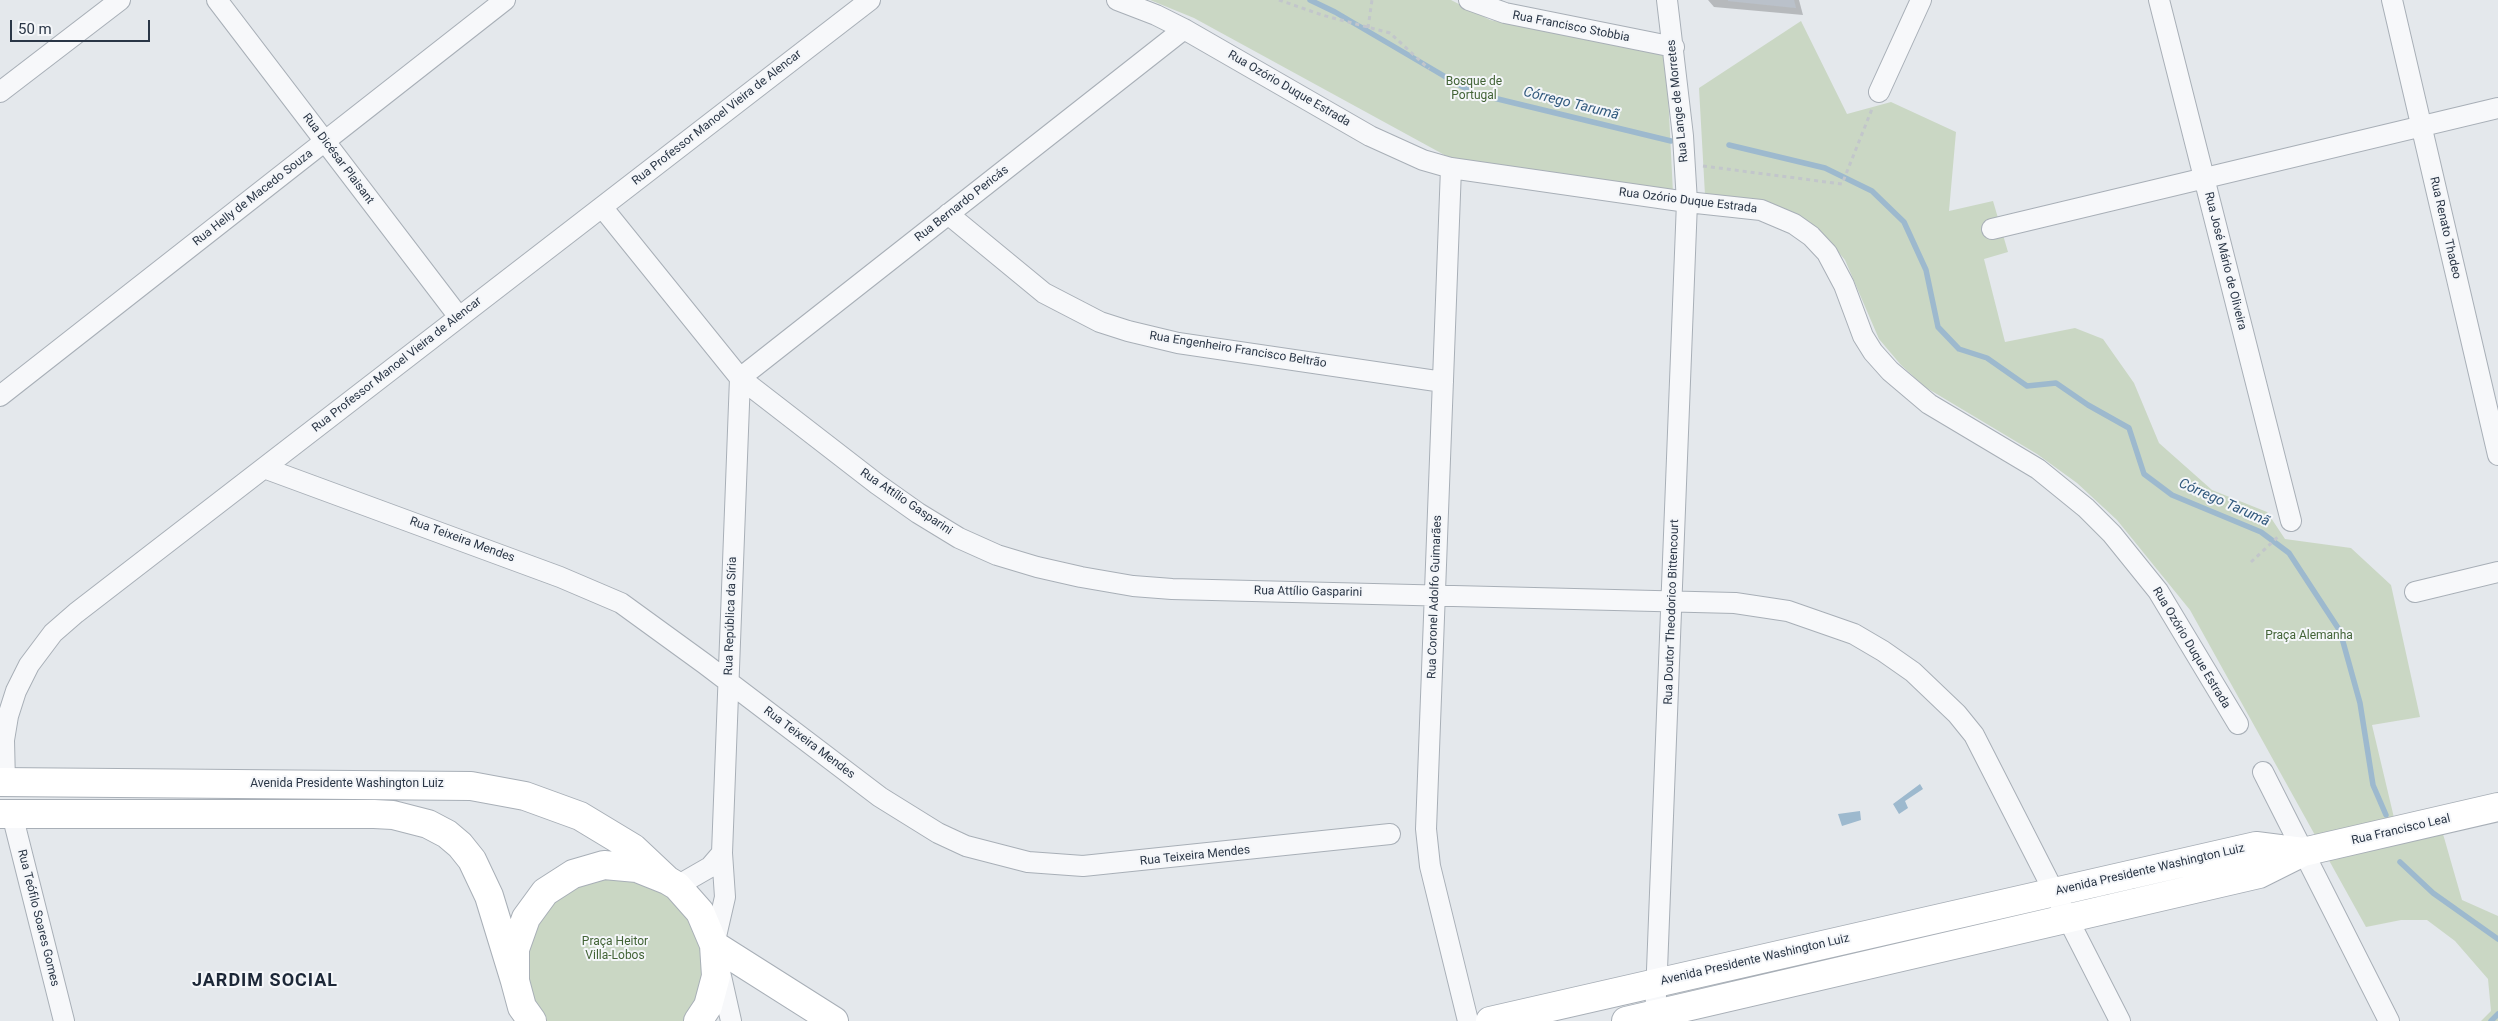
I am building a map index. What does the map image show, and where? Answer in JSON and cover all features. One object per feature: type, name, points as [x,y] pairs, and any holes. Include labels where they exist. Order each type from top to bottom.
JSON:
[{"type":"street","points":[[0,92],[120,0]]},
{"type":"street","name":"Rua Dicésar Plaisant","points":[[217,0],[459,317]]},
{"type":"street","name":"Rua Professor Manoel Vieira de Alencar","points":[[2,782],[4,740],[8,716],[16,691],[29,665],[53,633],[76,613],[870,0]]},
{"type":"street","name":"Rua Ozório Duque Estrada","points":[[1117,0],[1156,14],[1184,29],[1398,151],[1451,168],[1687,202],[1761,210],[1794,224],[1811,236],[1827,253],[1837,269],[1863,336],[1890,371],[1929,404],[2017,454],[2046,475],[2086,508],[2137,563],[2176,618],[2238,724]]},
{"type":"street","name":"Rua Francisco Stobbia","points":[[1469,0],[1505,13],[1674,47]]},
{"type":"street","name":"Rua Lange de Morretes","points":[[1667,0],[1674,47],[1687,202]]},
{"type":"street","points":[[1879,92],[1921,0]]},
{"type":"street","name":"Rua José Mário de Oliveira","points":[[2159,0],[2204,179],[2286,528]]},
{"type":"street","name":"Rua Renato Thadeo","points":[[2392,0],[2498,455]]},
{"type":"street","name":"Rua Helly de Macedo Souza","points":[[0,396],[325,141],[493,4]]},
{"type":"street","name":"Rua Bernardo Pericás","points":[[740,378],[1184,29]]},
{"type":"street","points":[[1992,229],[2498,108]]},
{"type":"street","name":"Rua Coronel Adolfo Guimarães","points":[[1451,168],[1427,847],[1468,1021]]},
{"type":"street","name":"Rua Doutor Theodorico Bittencourt","points":[[1656,1017],[1687,202]]},
{"type":"street","name":"Rua Attílio Gasparini","points":[[602,207],[740,378],[877,484],[918,513],[967,542],[997,555],[1037,568],[1124,584],[1163,588],[1672,600],[1762,606],[1822,621],[1861,638],[1912,672],[1957,714],[1974,735],[2120,1021]]},
{"type":"street","name":"Rua Engenheiro Francisco Beltrão","points":[[948,214],[1044,293],[1100,322],[1178,343],[1443,382]]},
{"type":"street","name":"Rua República da Síria","points":[[714,944],[725,897],[722,853],[740,378]]},
{"type":"street","name":"Rua Teixeira Mendes","points":[[264,468],[589,588],[621,604],[643,618],[910,817],[966,846],[997,855],[1060,866],[1112,865],[1390,834]]},
{"type":"street","points":[[2415,592],[2498,572]]},
{"type":"street","points":[[2263,772],[2389,1021]]},
{"type":"street","points":[[2,782],[6,814],[374,814],[393,815],[428,824],[447,834],[460,845],[475,866],[489,896],[527,1016]]},
{"type":"street","name":"Avenida Presidente Washington Luiz","points":[[2,782],[442,784],[481,787],[525,796],[580,816],[633,848],[672,883],[700,912],[714,944]]},
{"type":"street","name":"Rua Francisco Leal","points":[[2304,852],[2498,807]]},
{"type":"street","name":"Rua Teófilo Soares Gomes","points":[[6,814],[64,1021]]},
{"type":"street","name":"Avenida Presidente Washington Luiz","points":[[1490,1021],[2256,846],[2304,852]]},
{"type":"street","points":[[1626,1021],[1656,1017],[2259,874],[2304,852]]},
{"type":"street","points":[[515,981],[515,949],[526,918],[545,892],[573,874],[604,866],[637,868],[672,883],[710,867],[722,853]]},
{"type":"street","points":[[698,1021],[708,1006],[716,976],[714,944]]},
{"type":"street","points":[[714,944],[731,1021]]},
{"type":"street","points":[[714,944],[834,1021]]},
{"type":"path","points":[[1279,0],[1322,15],[1390,33],[1429,69]]},
{"type":"path","points":[[1368,28],[1372,0]]},
{"type":"path","points":[[1685,164],[1842,184],[1879,92]]},
{"type":"path","points":[[2251,562],[2286,528]]},
{"type":"green space","name":"Bosque de Portugal","points":[[1150,0],[1451,0],[1490,20],[1666,55],[1673,193],[1450,158],[1194,18]]},
{"type":"green space","name":"Praça Alemanha","points":[[1801,21],[1847,114],[1891,102],[1956,132],[1949,211],[1993,201],[2008,252],[1984,259],[2005,342],[2075,328],[2103,339],[2134,383],[2159,443],[2212,490],[2267,512],[2285,539],[2351,548],[2391,585],[2420,717],[2372,725],[2400,843],[2443,834],[2462,900],[2498,916],[2498,1021],[2481,1021],[2491,1011],[2488,979],[2455,941],[2427,920],[2401,920],[2366,927],[2190,610],[2117,520],[2077,483],[2037,454],[1925,387],[1901,365],[1879,339],[1845,260],[1824,235],[1786,212],[1753,199],[1705,195],[1699,88]]},
{"type":"green space","name":"Praça Heitor Villa-Lobos","points":[[605,876],[644,880],[678,901],[700,934],[705,977],[687,1021],[542,1021],[530,1000],[525,953],[539,916],[567,889]]},
{"type":"water","points":[[1920,784],[1923,789],[1905,801],[1908,808],[1899,814],[1893,804]]},
{"type":"water","points":[[1860,811],[1861,820],[1842,826],[1838,814]]},
{"type":"building","points":[[1794,0],[1796,8],[1728,1]]},
{"type":"waterway","name":"Córrego Tarumã","points":[[1310,0],[1335,12],[1473,93],[1671,141]]},
{"type":"waterway","name":"Córrego Tarumã","points":[[1729,145],[1825,168],[1872,191],[1904,222],[1926,270],[1938,327],[1959,349],[1987,358],[2027,386],[2056,383],[2088,405],[2129,428],[2144,474],[2172,495],[2261,532],[2289,553],[2340,631],[2360,703],[2373,785],[2386,815]]},
{"type":"waterway","name":"Córrego Tarumã","points":[[2400,862],[2433,893],[2498,939]]},
{"type":"waterway","name":"Córrego Tarumã","points":[[2491,1021],[2498,1014]]},
{"type":"district","name":"JARDIM SOCIAL","points":[[265,981]]}]
